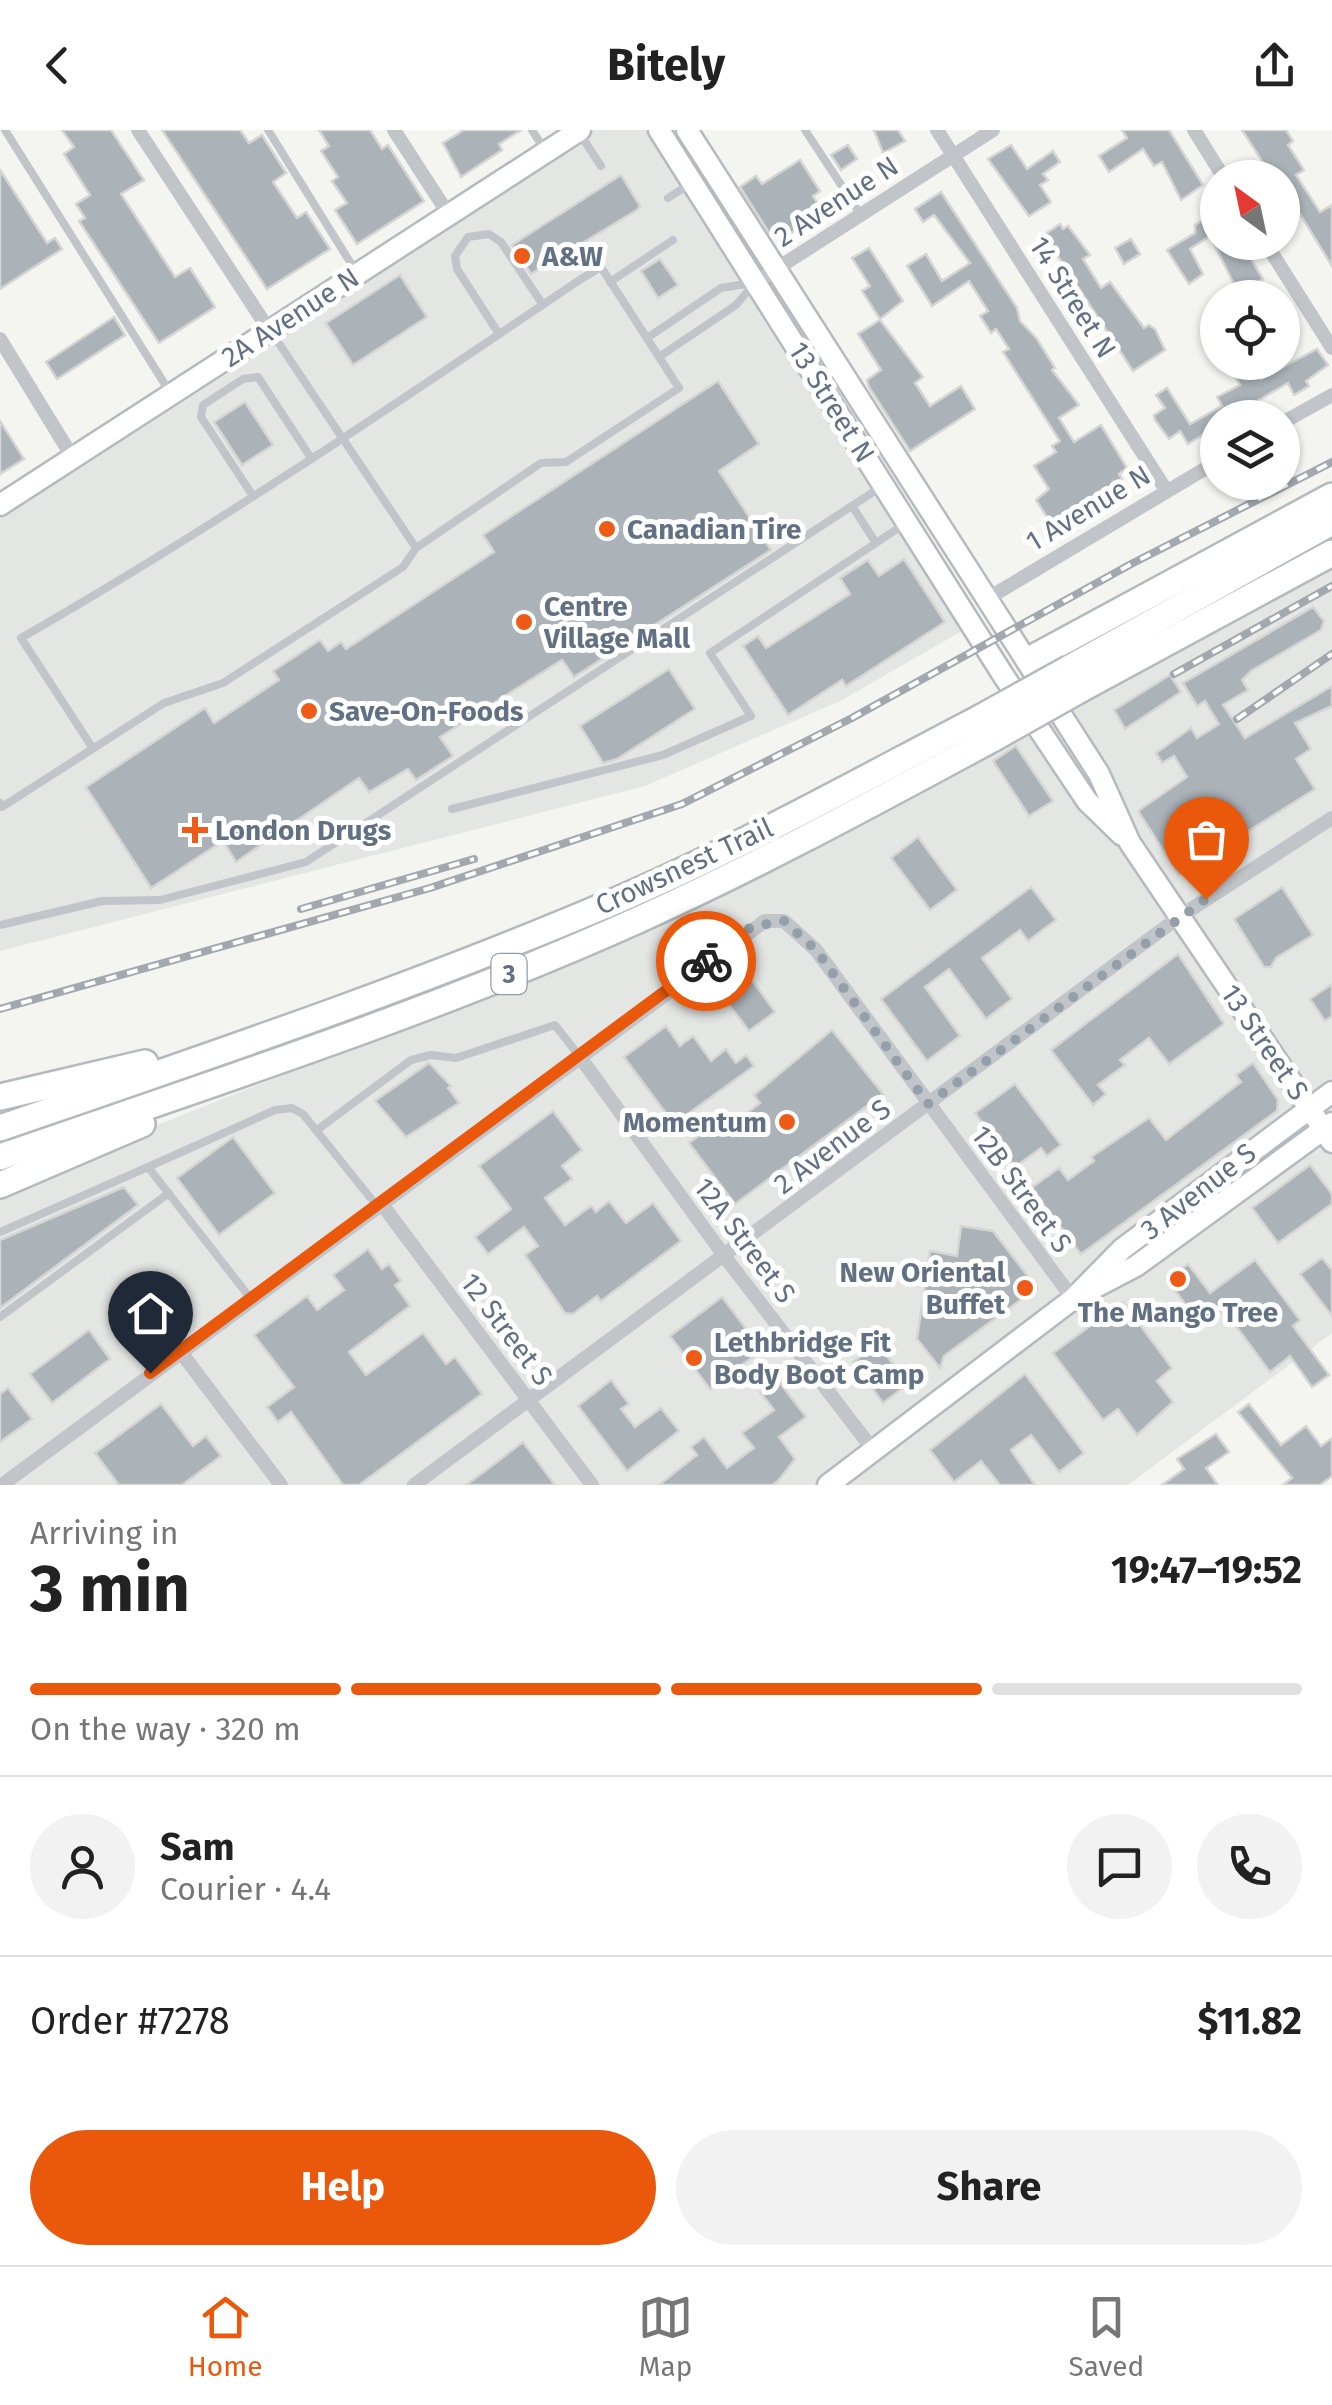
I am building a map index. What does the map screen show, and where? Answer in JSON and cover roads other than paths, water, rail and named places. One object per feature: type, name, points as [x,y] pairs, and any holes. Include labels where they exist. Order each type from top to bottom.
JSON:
[{"type":"highway","points":[[1029,660],[1332,496]]},
{"type":"highway","name":"Crowsnest Trail","points":[[0,1156],[358,1034],[634,922],[729,878],[1075,679],[1332,522]]},
{"type":"highway","name":"Crowsnest Trail","points":[[1075,679],[1332,553]]},
{"type":"highway","name":"Crowsnest Trail","points":[[0,1128],[413,985],[624,897],[987,728]]},
{"type":"highway","points":[[0,1098],[291,1028]]},
{"type":"highway","points":[[0,1186],[358,1034]]},
{"type":"street","points":[[138,130],[269,330]]},
{"type":"street","points":[[394,130],[449,215]]},
{"type":"street","name":"13 Street N","points":[[659,130],[1003,676]]},
{"type":"street","name":"13 Street N","points":[[687,130],[985,600],[1029,660]]},
{"type":"street","name":"14 Street N","points":[[937,130],[1166,490]]},
{"type":"street","name":"2 Avenue N","points":[[756,282],[993,130]]},
{"type":"street","points":[[1194,130],[1213,160]]},
{"type":"street","name":"2A Avenue N","points":[[0,505],[579,131]]},
{"type":"street","points":[[1276,260],[1332,348]]},
{"type":"street","points":[[0,339],[73,458]]},
{"type":"street","points":[[1300,414],[1332,395]]},
{"type":"street","name":"1 Avenue N","points":[[985,600],[1200,471]]},
{"type":"street","name":"13 Street S","points":[[1029,660],[1099,774],[1130,843],[1308,1106],[1329,1131]]},
{"type":"street","name":"13 Street S","points":[[1003,676],[1087,801],[1130,843]]},
{"type":"street","name":"2 Avenue S","points":[[414,1485],[1179,917],[1332,818]]},
{"type":"street","name":"12B Street S","points":[[580,1057],[751,927],[784,921],[816,950],[1073,1299]]},
{"type":"street","points":[[2,1485],[580,1057]]},
{"type":"street","name":"12A Street S","points":[[580,1057],[725,1257],[874,1451]]},
{"type":"street","name":"3 Avenue S","points":[[828,1485],[1073,1299],[1122,1249],[1308,1106],[1332,1092]]},
{"type":"street","name":"3 Avenue S","points":[[1073,1299],[1136,1266],[1329,1131]]},
{"type":"street","name":"12 Street S","points":[[379,1205],[592,1485]]},
{"type":"street","points":[[180,1351],[280,1485]]},
{"type":"lane","points":[[5,130],[171,394]]},
{"type":"lane","points":[[268,130],[358,274]]},
{"type":"lane","points":[[532,130],[546,152]]},
{"type":"lane","points":[[804,130],[861,215]]},
{"type":"lane","points":[[579,131],[601,166]]},
{"type":"lane","points":[[668,198],[692,183]]},
{"type":"lane","points":[[499,334],[457,269],[456,256],[468,238],[489,234],[500,242],[543,304]]},
{"type":"lane","points":[[610,282],[673,240]]},
{"type":"lane","points":[[0,803],[2,807],[164,703],[223,682],[403,567],[416,548],[542,463],[566,462],[679,388],[601,267],[253,496],[20,638],[92,746]]},
{"type":"lane","points":[[647,338],[721,288],[756,282]]},
{"type":"lane","points":[[660,357],[736,305],[756,282]]},
{"type":"lane","points":[[269,330],[416,548]]},
{"type":"lane","points":[[253,496],[200,410],[250,376],[264,383],[312,458]]},
{"type":"lane","points":[[0,925],[102,901],[160,900],[306,862],[884,484]]},
{"type":"lane","points":[[852,506],[876,543]]},
{"type":"lane","points":[[452,809],[663,755],[750,716],[710,653],[908,522]]},
{"type":"lane","points":[[316,1130],[418,1057],[456,1058],[555,1025],[580,1057]]},
{"type":"lane","points":[[0,1232],[274,1110],[299,1110],[379,1205]]},
{"type":"lane","points":[[148,1167],[251,1299]]},
{"type":"lane","points":[[0,1318],[169,1194]]},
{"type":"railway","points":[[0,1009],[430,888],[682,804],[852,718],[1133,563],[1332,462]]},
{"type":"railway","points":[[1174,674],[1332,586]]},
{"type":"railway","points":[[1237,719],[1332,654]]},
{"type":"railway","points":[[301,909],[474,859]]},
{"type":"place","name":"A&W","points":[[522,256]]},
{"type":"place","name":"Canadian Tire","points":[[607,529]]},
{"type":"place","name":"Centre Village Mall","points":[[524,622]]},
{"type":"place","name":"Save-On-Foods","points":[[309,711]]},
{"type":"place","name":"London Drugs","points":[[195,830]]},
{"type":"place","name":"Momentum","points":[[787,1122]]},
{"type":"place","name":"The Mango Tree","points":[[1178,1279]]},
{"type":"place","name":"New Oriental Buffet","points":[[1025,1288]]},
{"type":"place","name":"Lethbridge Fit Body Boot Camp","points":[[694,1358]]}]
